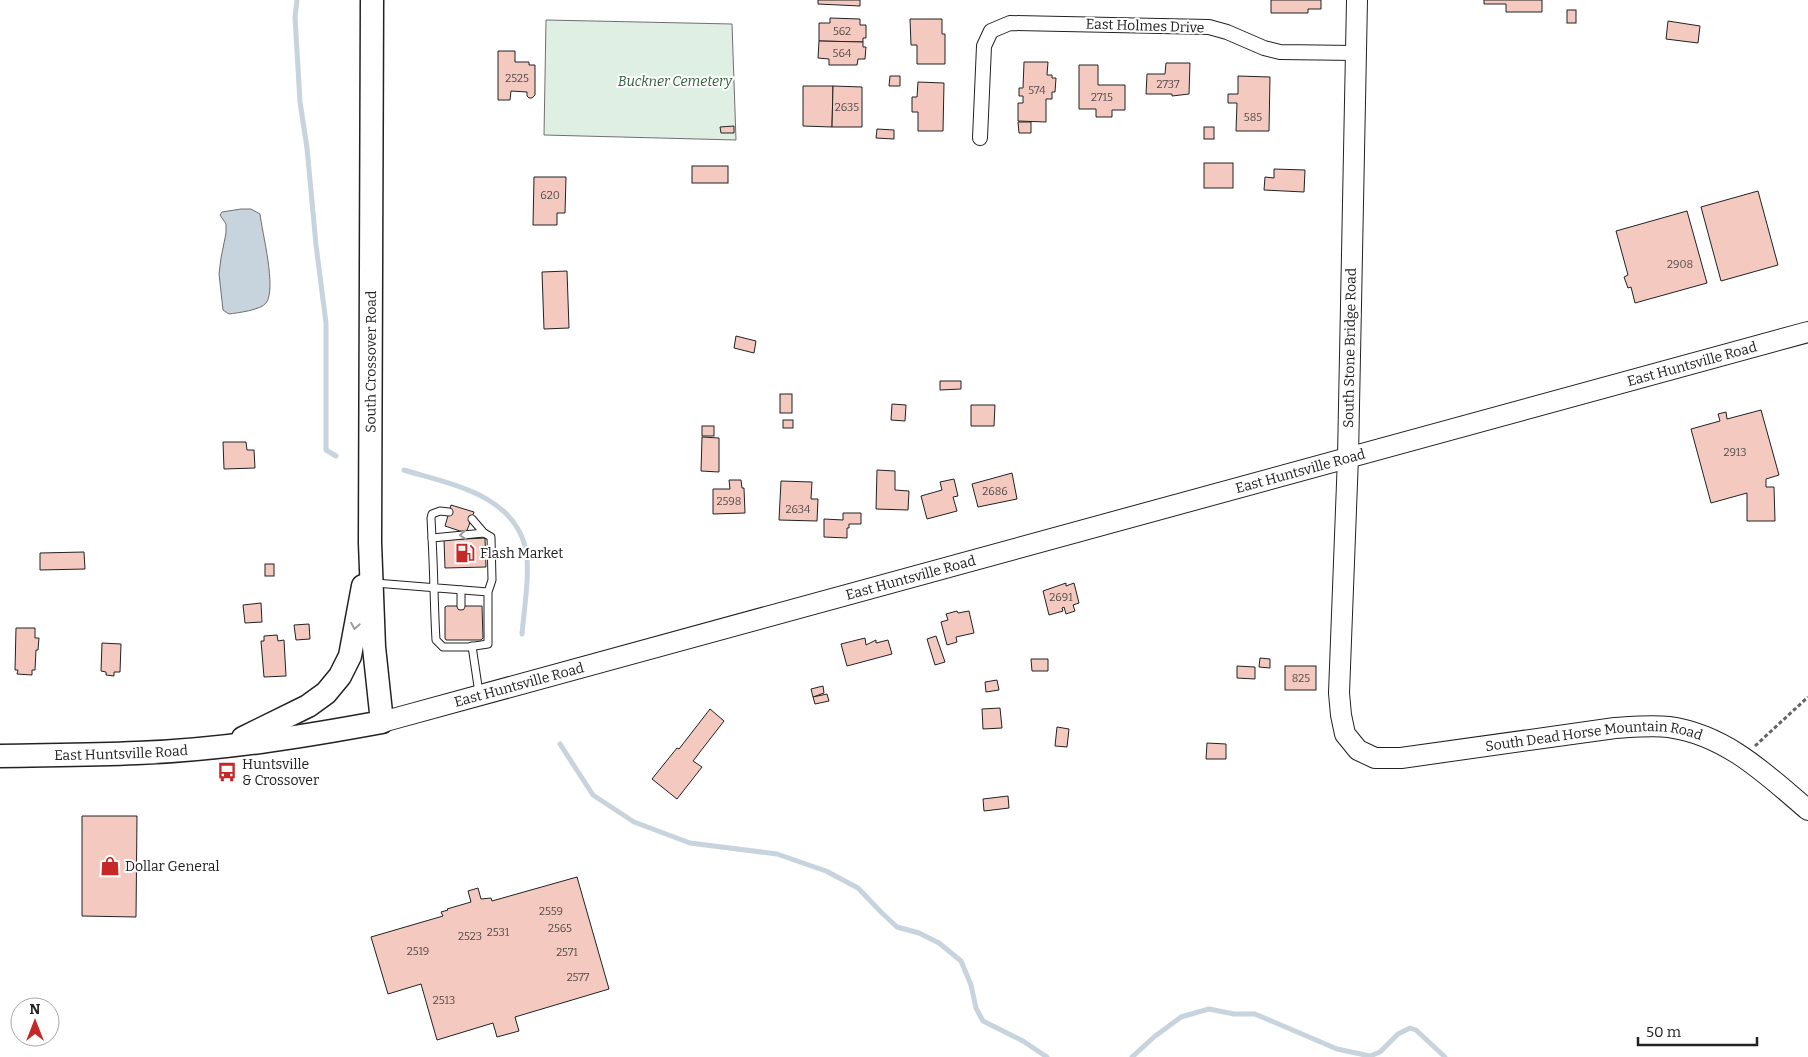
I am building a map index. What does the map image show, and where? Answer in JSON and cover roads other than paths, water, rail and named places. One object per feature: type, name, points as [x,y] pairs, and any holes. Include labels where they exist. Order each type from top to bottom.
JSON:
[{"type":"main road","name":"South Crossover Road","points":[[372,0],[370,544],[374,647],[382,722]]},
{"type":"main road","name":"South Stone Bridge Road","points":[[1357,0],[1348,457],[1339,693],[1340,715],[1345,734],[1358,750]]},
{"type":"main road","name":"East Huntsville Road","points":[[0,756],[138,753],[224,747],[326,733],[382,722],[1808,332]]},
{"type":"main road","points":[[224,747],[308,706],[326,693],[340,676],[350,656],[370,544]]},
{"type":"main road","name":"South Dead Horse Mountain Road","points":[[1358,750],[1375,758],[1401,758],[1615,728],[1669,727],[1701,735],[1729,748],[1756,765],[1808,810]]},
{"type":"street","name":"East Holmes Drive","points":[[980,138],[984,46],[992,31],[1010,23],[1209,27],[1227,32],[1264,48],[1280,52],[1355,54]]},
{"type":"lane","points":[[448,512],[440,511],[432,514],[431,518],[436,640],[443,647],[460,643],[472,646],[488,644],[488,592],[492,580],[491,538],[484,534],[472,519]]},
{"type":"lane","points":[[432,538],[484,534]]},
{"type":"lane","points":[[372,583],[488,592]]},
{"type":"lane","points":[[460,590],[461,606]]},
{"type":"lane","points":[[472,646],[480,695]]},
{"type":"waterway","points":[[297,0],[295,17],[300,102],[307,148],[316,245],[326,323],[326,450],[336,456]]},
{"type":"waterway","points":[[404,470],[476,493],[492,502],[518,528],[527,555],[522,634]]},
{"type":"waterway","points":[[560,744],[593,795],[634,822],[690,843],[777,854],[826,871],[858,888],[897,927],[919,933],[939,943],[961,961],[971,985],[976,1008],[983,1021],[1023,1041],[1047,1057]]},
{"type":"waterway","points":[[1132,1057],[1154,1037],[1181,1017],[1209,1009],[1234,1014],[1255,1014],[1337,1049],[1370,1056],[1380,1052],[1398,1034],[1410,1028],[1416,1030],[1445,1057]]},
{"type":"place","name":"Flash Market","points":[[465,553]]},
{"type":"place","name":"Huntsville & Crossover","points":[[227,772]]},
{"type":"place","name":"Dollar General","points":[[110,866]]},
{"type":"park label","name":"Buckner Cemetery","points":[[675,81]]}]
